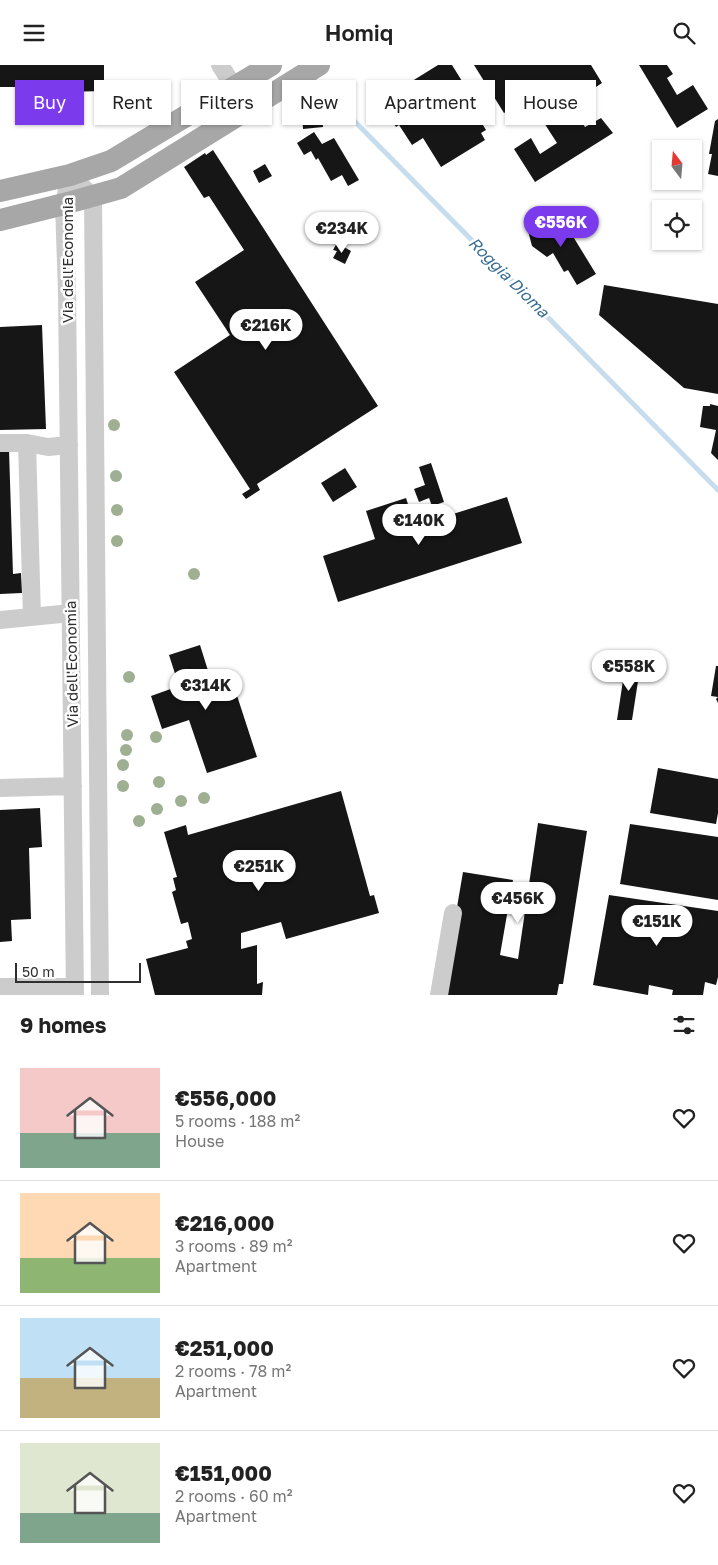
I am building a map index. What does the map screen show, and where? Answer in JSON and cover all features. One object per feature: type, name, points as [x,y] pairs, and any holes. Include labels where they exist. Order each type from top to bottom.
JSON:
[{"type":"main road","points":[[246,80],[271,65]]},
{"type":"main road","points":[[272,94],[318,65]]},
{"type":"main road","points":[[0,191],[70,175],[111,161],[181,119]]},
{"type":"main road","points":[[0,220],[93,197],[121,188],[222,125]]},
{"type":"street","points":[[220,65],[230,80]]},
{"type":"street","name":"Via dell'Economia","points":[[70,175],[93,197],[100,995]]},
{"type":"street","name":"Via dell'Economia","points":[[70,175],[64,204],[67,293],[75,991]]},
{"type":"street","points":[[0,443],[27,443],[48,447],[69,445]]},
{"type":"street","points":[[27,443],[32,617]]},
{"type":"street","points":[[0,620],[71,613]]},
{"type":"street","points":[[0,788],[73,786]]},
{"type":"street","points":[[439,995],[453,913]]},
{"type":"street","points":[[0,987],[75,991]]},
{"type":"building","points":[[0,65],[104,65],[104,80],[94,80],[94,91],[84,91],[84,80],[15,80],[15,87],[0,87]]},
{"type":"building","points":[[438,65],[452,65],[461,80],[414,80]]},
{"type":"building","points":[[474,65],[591,65],[602,83],[596,87],[596,80],[505,80],[504,113],[495,99],[495,80],[483,80]]},
{"type":"building","points":[[639,65],[667,65],[673,74],[667,78],[677,95],[693,85],[708,109],[677,128]]},
{"type":"building","points":[[601,118],[613,133],[535,182],[514,149],[531,138],[540,154],[557,143],[545,125],[584,125],[585,127],[596,125],[596,121]]},
{"type":"building","points":[[718,119],[718,176],[708,174],[712,154],[709,154],[715,121]]},
{"type":"building","points":[[303,125],[323,125],[323,127],[303,129]]},
{"type":"building","points":[[399,125],[483,125],[486,130],[481,133],[485,140],[441,167],[423,138],[412,145]]},
{"type":"building","points":[[314,132],[322,144],[334,138],[359,180],[348,186],[342,175],[331,181],[318,158],[316,160],[311,151],[304,155],[297,143]]},
{"type":"building","points":[[213,150],[378,406],[257,484],[260,490],[246,499],[242,494],[250,489],[174,372],[230,335],[195,282],[244,250],[209,196],[204,198],[184,167]]},
{"type":"building","points":[[265,164],[272,176],[259,183],[253,171]]},
{"type":"building","points":[[553,217],[560,229],[566,225],[596,274],[577,285],[568,270],[564,272],[553,253],[547,257],[532,246],[527,227],[541,219],[544,223]]},
{"type":"building","points":[[337,243],[351,251],[345,264],[333,258],[337,251],[333,250]]},
{"type":"building","points":[[604,285],[718,304],[718,394],[684,388],[599,315]]},
{"type":"building","points":[[42,325],[46,429],[0,430],[0,327]]},
{"type":"building","points":[[710,404],[718,406],[718,460],[711,453],[716,430],[700,427],[703,406],[710,406]]},
{"type":"building","points":[[0,450],[9,450],[13,574],[21,573],[22,593],[0,594]]},
{"type":"building","points":[[431,463],[444,502],[432,506],[429,498],[419,502],[414,489],[425,485],[419,467]]},
{"type":"building","points":[[345,468],[357,487],[333,502],[321,483]]},
{"type":"building","points":[[507,497],[522,543],[338,602],[323,556],[375,539],[366,511],[406,498],[415,526]]},
{"type":"building","points":[[200,645],[210,677],[229,671],[257,757],[207,773],[189,720],[162,729],[151,696],[179,686],[169,655]]},
{"type":"building","points":[[641,662],[632,720],[617,720],[625,667]]},
{"type":"building","points":[[716,666],[718,666],[718,697],[711,696]]},
{"type":"building","points":[[658,768],[718,779],[718,813],[716,824],[650,813]]},
{"type":"building","points":[[341,791],[370,896],[374,895],[379,913],[286,939],[281,922],[241,933],[241,949],[257,945],[257,984],[263,982],[262,995],[155,995],[146,959],[188,948],[186,941],[192,939],[188,922],[181,924],[172,892],[176,890],[173,878],[177,877],[164,832],[186,825],[188,835]]},
{"type":"building","points":[[40,808],[42,847],[29,848],[31,919],[11,920],[12,941],[0,942],[0,810]]},
{"type":"building","points":[[538,823],[587,831],[563,984],[559,984],[557,995],[442,995],[463,872],[513,880],[500,955],[518,959]]},
{"type":"building","points":[[630,824],[718,837],[718,900],[620,884]]},
{"type":"building","points":[[609,895],[718,911],[718,977],[716,985],[705,982],[703,995],[672,995],[673,990],[649,985],[648,995],[593,985]]},
{"type":"waterway","name":"Roggia Dioma","points":[[310,76],[718,490]]}]
